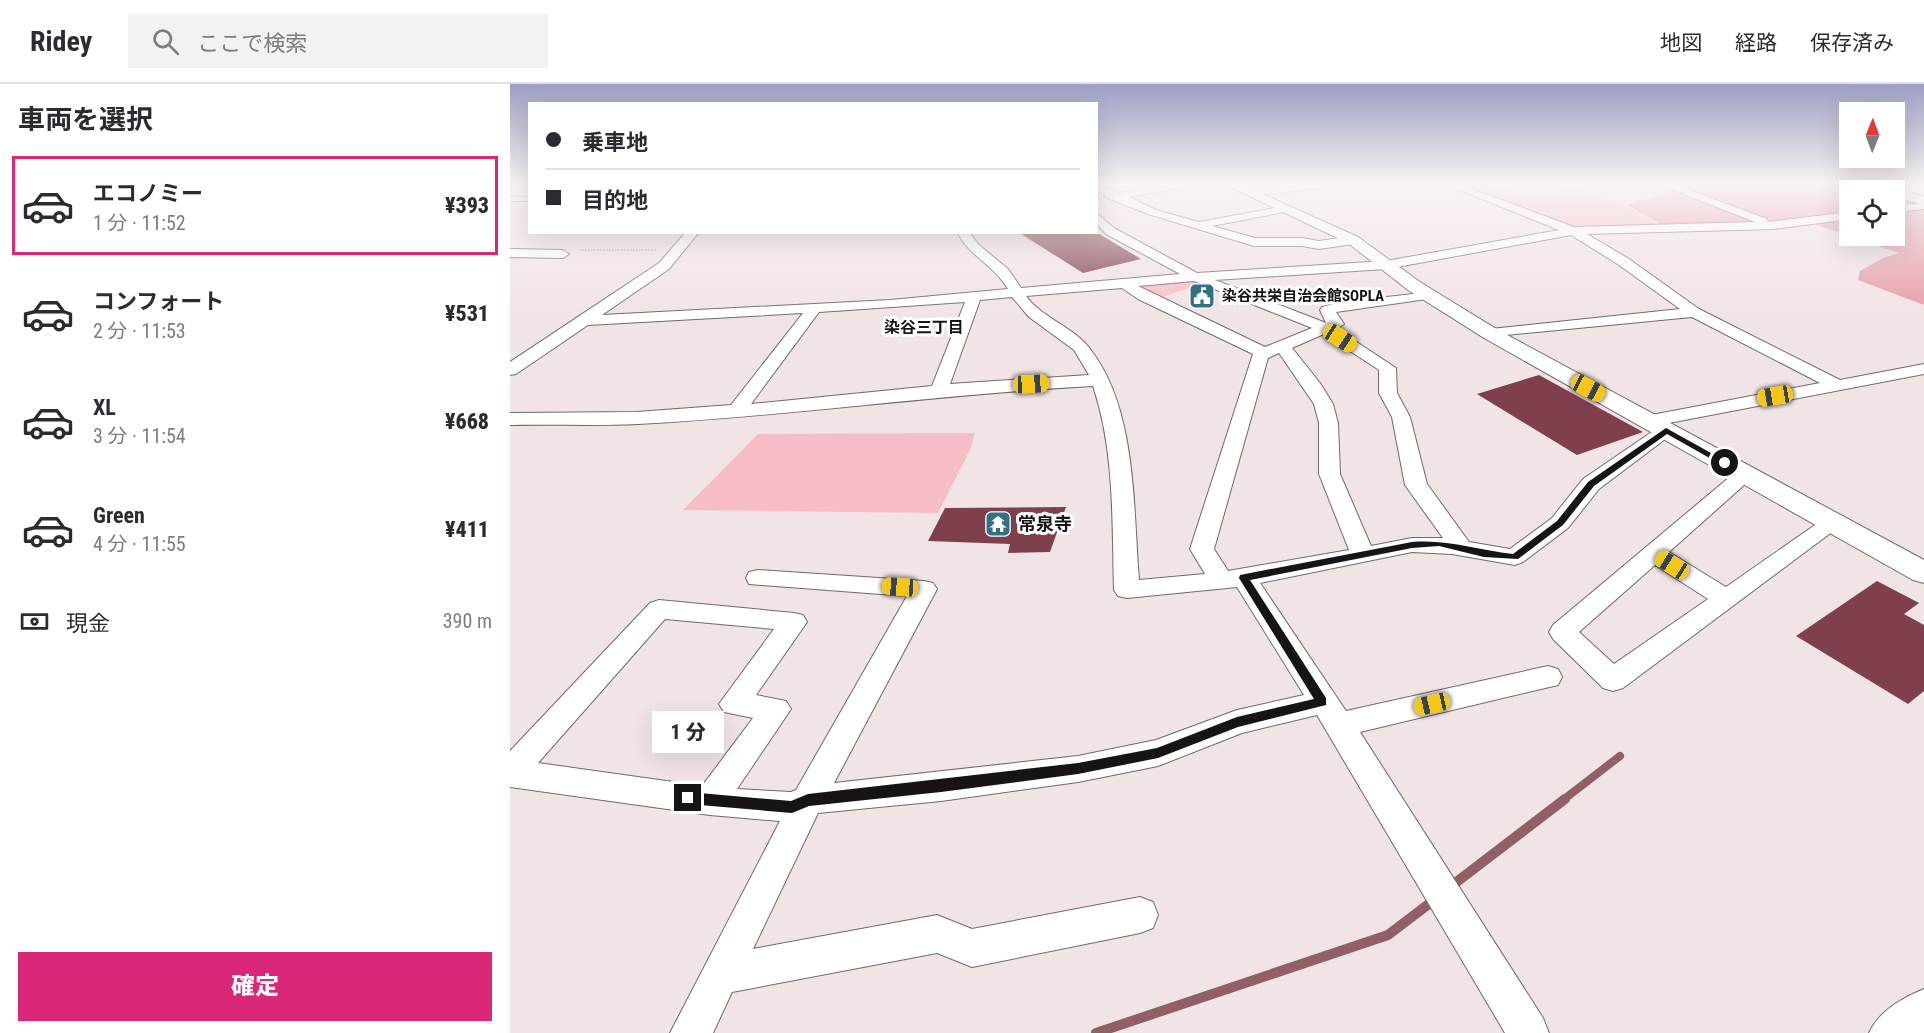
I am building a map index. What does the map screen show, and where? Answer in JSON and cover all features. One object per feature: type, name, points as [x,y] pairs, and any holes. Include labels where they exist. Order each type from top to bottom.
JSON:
[{"type":"street","points":[[1107,227],[1195,277],[1325,328],[1387,368],[1388,393],[1401,417],[1416,485],[1461,547]]},
{"type":"street","points":[[1211,227],[1254,242],[1302,242],[1319,245],[1353,240]]},
{"type":"street","points":[[1326,227],[1353,240],[1427,295],[1491,334],[1924,573]]},
{"type":"street","points":[[1563,227],[1624,262],[1694,312],[1837,385]]},
{"type":"street","points":[[588,320],[814,309],[1195,277],[1386,265],[1573,231],[1697,227]]},
{"type":"street","points":[[510,370],[588,320],[664,266],[691,234]]},
{"type":"street","points":[[964,234],[974,249],[1000,268],[1028,307],[1085,352],[1099,380],[1113,424],[1118,454],[1127,590],[1233,579],[1430,543],[1461,547],[1484,554],[1515,557],[1560,523],[1591,484],[1657,426],[1837,385],[1924,369]]},
{"type":"street","points":[[510,253],[563,254]]},
{"type":"street","points":[[1124,283],[1143,296],[1273,349],[1292,361],[1309,379],[1327,414],[1327,463],[1332,484],[1354,530],[1362,555]]},
{"type":"street","points":[[1427,295],[1341,306],[1327,310],[1336,324],[1260,355],[1244,402],[1202,549],[1233,579],[1331,713],[1528,1033]]},
{"type":"street","points":[[939,391],[974,297]]},
{"type":"street","points":[[736,411],[814,309]]},
{"type":"street","points":[[1491,334],[1694,312]]},
{"type":"street","points":[[510,419],[637,418],[736,411],[939,391],[1099,380]]},
{"type":"street","points":[[1745,474],[1562,632],[1613,680],[1833,523]]},
{"type":"street","points":[[1653,553],[1727,599]]},
{"type":"street","points":[[691,1033],[808,800],[924,589],[758,578]]},
{"type":"street","points":[[510,773],[659,609],[794,622],[734,704],[776,709],[710,801]]},
{"type":"street","points":[[510,773],[710,801],[792,807],[808,800],[941,787],[1078,769],[1158,753],[1237,722],[1331,713],[1548,677]]},
{"type":"street","points":[[720,975],[937,934],[972,948],[1140,915]]},
{"type":"street","points":[[1890,1033],[1924,1010]]},
{"type":"path","points":[[563,254],[572,250],[677,250]]},
{"type":"shaded area","points":[[1824,227],[1839,227],[1839,233]]},
{"type":"shaded area","points":[[1905,227],[1924,227],[1924,305],[1858,280],[1860,271],[1883,258],[1899,253],[1878,246],[1905,246]]},
{"type":"shaded area","points":[[1198,281],[1203,283],[1160,298],[1138,286]]},
{"type":"shaded area","points":[[975,433],[970,450],[938,513],[683,510],[758,434]]},
{"type":"building","points":[[1098,233],[1141,259],[1083,273],[1021,234]]},
{"type":"building","points":[[1539,375],[1643,432],[1577,455],[1477,394]]},
{"type":"building","name":"常泉寺","points":[[1066,507],[1050,552],[1008,553],[1010,544],[928,541],[945,508]]},
{"type":"building","points":[[1877,581],[1919,603],[1904,614],[1924,625],[1924,691],[1908,704],[1796,636]]},
{"type":"waterway","points":[[1563,800],[1620,756]]},
{"type":"waterway","points":[[1450,887],[1565,799]]},
{"type":"waterway","points":[[1096,1033],[1388,935],[1434,900]]},
{"type":"place","name":"染谷共栄自治会館SOPLA","points":[[1202,296]]},
{"type":"place","name":"常泉寺","points":[[998,524]]},
{"type":"district","name":"染谷三丁目","points":[[924,327]]},
{"type":"route","points":[[688,798],[792,807],[808,800],[941,787],[1078,769],[1158,753],[1237,722],[1322,702],[1244,578],[1412,545],[1439,543],[1484,554],[1515,557],[1560,523],[1591,484],[1666,431],[1725,463]]}]
